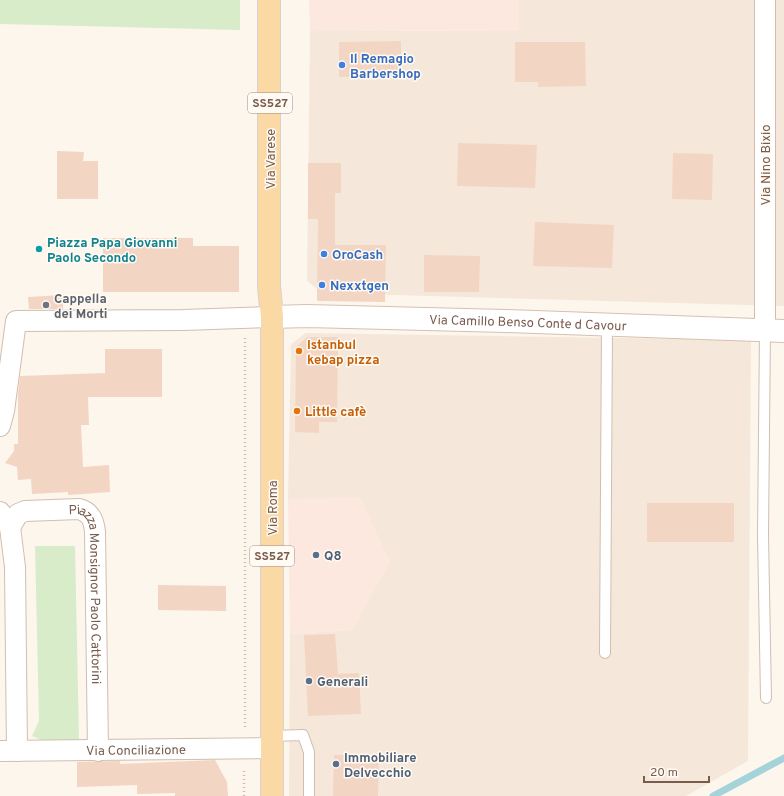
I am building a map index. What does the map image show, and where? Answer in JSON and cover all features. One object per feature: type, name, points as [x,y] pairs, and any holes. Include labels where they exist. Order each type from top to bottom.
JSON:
[{"type":"main road","name":"Via Varese","points":[[269,0],[269,286],[272,317]]},
{"type":"main road","name":"Via Roma","points":[[272,317],[272,796]]},
{"type":"street","name":"Via Nino Bixio","points":[[765,0],[775,331]]},
{"type":"street","name":"Via Camillo Benso Conte d Cavour","points":[[272,317],[307,316],[775,331]]},
{"type":"street","points":[[0,426],[4,411],[16,321],[183,320],[272,317]]},
{"type":"street","name":"Piazza Monsignor Paolo Cattorini","points":[[9,751],[15,567],[5,519],[25,511],[79,509],[85,511],[92,517],[95,532],[98,751]]},
{"type":"street","name":"Via Conciliazione","points":[[9,751],[245,749],[272,742]]},
{"type":"lane","points":[[605,652],[607,325]]},
{"type":"lane","points":[[766,698],[764,535],[775,331]]},
{"type":"lane","points":[[272,742],[303,735],[309,752],[310,796]]},
{"type":"path","points":[[244,796],[246,317]]},
{"type":"shaded area","points":[[309,0],[519,0],[519,31],[310,30]]},
{"type":"shaded area","points":[[519,0],[784,0],[784,306],[323,293],[307,281],[310,30],[519,31]]},
{"type":"shaded area","points":[[306,333],[751,340],[748,761],[686,796],[289,796],[290,634],[352,630],[288,499],[291,344]]},
{"type":"shaded area","points":[[360,497],[390,562],[352,630],[290,634],[288,499]]},
{"type":"green space","points":[[0,0],[240,0],[240,30],[0,24]]},
{"type":"green space","points":[[35,546],[75,546],[79,740],[44,741],[32,736],[39,721]]},
{"type":"building","points":[[401,41],[401,76],[339,77],[339,42]]},
{"type":"building","points":[[515,42],[585,42],[586,86],[538,87],[538,82],[515,82]]},
{"type":"building","points":[[458,143],[537,145],[535,188],[457,186]]},
{"type":"building","points":[[57,151],[84,152],[83,161],[98,161],[98,199],[57,199]]},
{"type":"building","points":[[673,153],[713,154],[712,200],[672,199]]},
{"type":"building","points":[[308,163],[341,163],[341,193],[335,193],[335,245],[386,245],[385,302],[317,301],[318,219],[308,219]]},
{"type":"building","points":[[535,222],[614,225],[612,268],[533,266]]},
{"type":"building","points":[[103,238],[193,238],[193,246],[239,246],[239,292],[103,292]]},
{"type":"building","points":[[424,255],[480,256],[479,292],[424,292]]},
{"type":"building","name":"Cappella dei Morti","points":[[63,295],[63,309],[29,309],[28,297]]},
{"type":"building","points":[[307,337],[338,337],[337,422],[319,422],[319,433],[295,432],[296,347]]},
{"type":"building","points":[[105,349],[162,349],[162,397],[88,397],[89,425],[81,425],[83,467],[109,465],[110,492],[68,495],[68,492],[32,494],[31,479],[18,480],[17,467],[5,463],[14,451],[14,444],[18,444],[18,394],[20,376],[105,373]]},
{"type":"building","points":[[647,503],[734,503],[734,542],[647,542]]},
{"type":"building","points":[[158,585],[226,586],[226,611],[158,610]]},
{"type":"building","points":[[335,634],[338,674],[359,673],[361,714],[308,716],[304,635]]},
{"type":"building","points":[[334,755],[379,756],[378,796],[333,796]]},
{"type":"building","points":[[215,760],[227,782],[228,796],[175,796],[175,793],[137,794],[137,785],[77,787],[77,762],[120,761],[120,764]]},
{"type":"waterway","points":[[713,796],[784,758]]},
{"type":"place","name":"Il Remagio Barbershop","points":[[342,65]]},
{"type":"place","name":"Piazza Papa Giovanni Paolo Secondo","points":[[39,249]]},
{"type":"place","name":"OroCash","points":[[324,254]]},
{"type":"place","name":"Nexxtgen","points":[[322,285]]},
{"type":"place","name":"Cappella dei Morti","points":[[46,305]]},
{"type":"place","name":"Istanbul kebap pizza","points":[[299,351]]},
{"type":"place","name":"Little cafè","points":[[297,411]]},
{"type":"place","name":"Q8","points":[[316,555]]},
{"type":"place","name":"Generali","points":[[309,681]]},
{"type":"place","name":"Immobiliare Delvecchio","points":[[336,764]]}]
